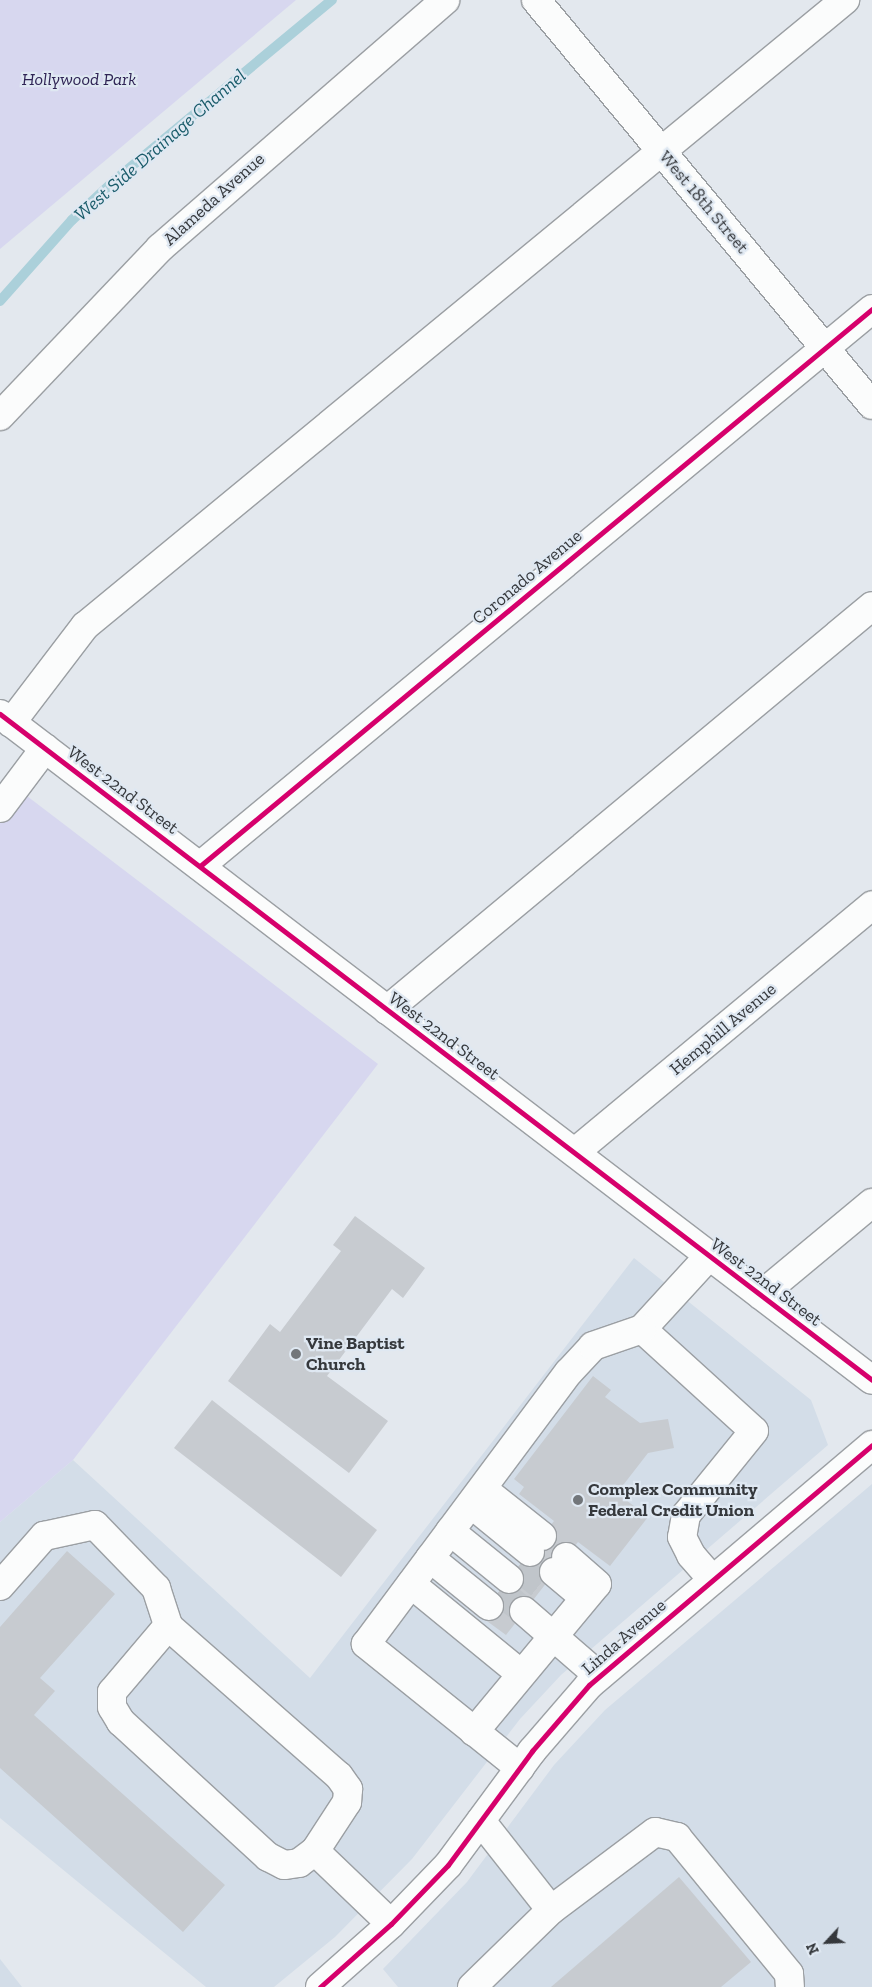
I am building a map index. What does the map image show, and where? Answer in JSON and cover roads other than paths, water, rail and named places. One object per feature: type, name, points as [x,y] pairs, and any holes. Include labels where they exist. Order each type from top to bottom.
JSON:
[{"type":"street","name":"Alameda Avenue","points":[[0,416],[160,248],[445,0]]},
{"type":"street","name":"West 18th Street","points":[[536,0],[872,405]]},
{"type":"street","points":[[6,718],[85,626],[845,0]]},
{"type":"street","name":"Coronado Avenue","points":[[200,866],[872,310]]},
{"type":"street","points":[[387,1010],[872,606]]},
{"type":"street","name":"West 22nd Street","points":[[6,718],[872,1380]]},
{"type":"street","points":[[0,808],[45,748]]},
{"type":"street","name":"Hemphill Avenue","points":[[575,1152],[872,905]]},
{"type":"street","points":[[761,1295],[872,1202]]},
{"type":"street","points":[[520,1768],[366,1644],[593,1346],[642,1329],[709,1256]]},
{"type":"street","points":[[642,1329],[754,1432],[686,1515],[682,1537],[690,1555],[713,1580]]},
{"type":"street","name":"Linda Avenue","points":[[320,1987],[391,1924],[448,1865],[520,1768],[599,1676],[872,1445]]},
{"type":"street","points":[[456,1524],[514,1572]]},
{"type":"street","points":[[456,1524],[514,1572]]},
{"type":"street","points":[[456,1524],[514,1572]]},
{"type":"street","points":[[0,1586],[44,1536],[94,1525],[156,1588],[168,1626],[348,1788],[347,1802],[316,1851],[299,1863],[284,1866],[268,1857],[122,1722],[112,1707],[112,1692],[168,1626]]},
{"type":"street","points":[[411,1584],[521,1674]]},
{"type":"street","points":[[474,1732],[597,1584],[539,1592]]},
{"type":"street","points":[[539,1592],[563,1624]]},
{"type":"street","points":[[539,1592],[599,1676]]},
{"type":"street","points":[[481,1821],[552,1910]]},
{"type":"street","points":[[472,1987],[552,1910],[655,1832],[677,1837],[790,1974],[790,1987]]},
{"type":"street","points":[[316,1851],[391,1924]]},
{"type":"waterway","name":"West Side Drainage Channel","points":[[0,301],[72,220],[115,180],[332,0]]},
{"type":"tunnel","points":[[518,1567],[543,1587]]},
{"type":"tunnel","points":[[499,1591],[524,1611]]},
{"type":"place","name":"Vine Baptist Church","points":[[296,1354]]},
{"type":"place","name":"Complex Community Federal Credit Union","points":[[578,1500]]},
{"type":"park label","name":"Hollywood Park","points":[[79,79]]}]
